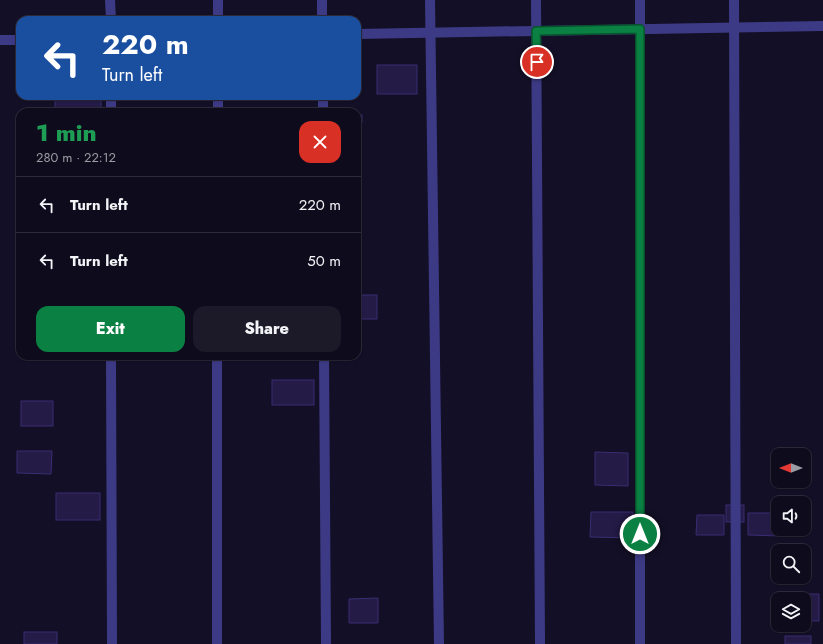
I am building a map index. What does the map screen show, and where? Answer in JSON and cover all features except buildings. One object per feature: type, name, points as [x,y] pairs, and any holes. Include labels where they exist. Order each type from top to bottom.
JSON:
[{"type":"street","points":[[110,0],[111,16]]},
{"type":"street","points":[[218,0],[218,16]]},
{"type":"street","points":[[322,0],[322,16]]},
{"type":"street","points":[[430,0],[439,644]]},
{"type":"street","points":[[536,0],[540,644]]},
{"type":"street","points":[[640,0],[640,644]]},
{"type":"street","points":[[734,0],[736,644]]},
{"type":"street","points":[[361,34],[823,26]]},
{"type":"street","points":[[0,40],[16,40]]},
{"type":"street","points":[[111,360],[112,644]]},
{"type":"street","points":[[216,644],[217,360]]},
{"type":"street","points":[[324,360],[326,644]]},
{"type":"route","points":[[537,62],[536,31],[640,29],[640,534]]}]
